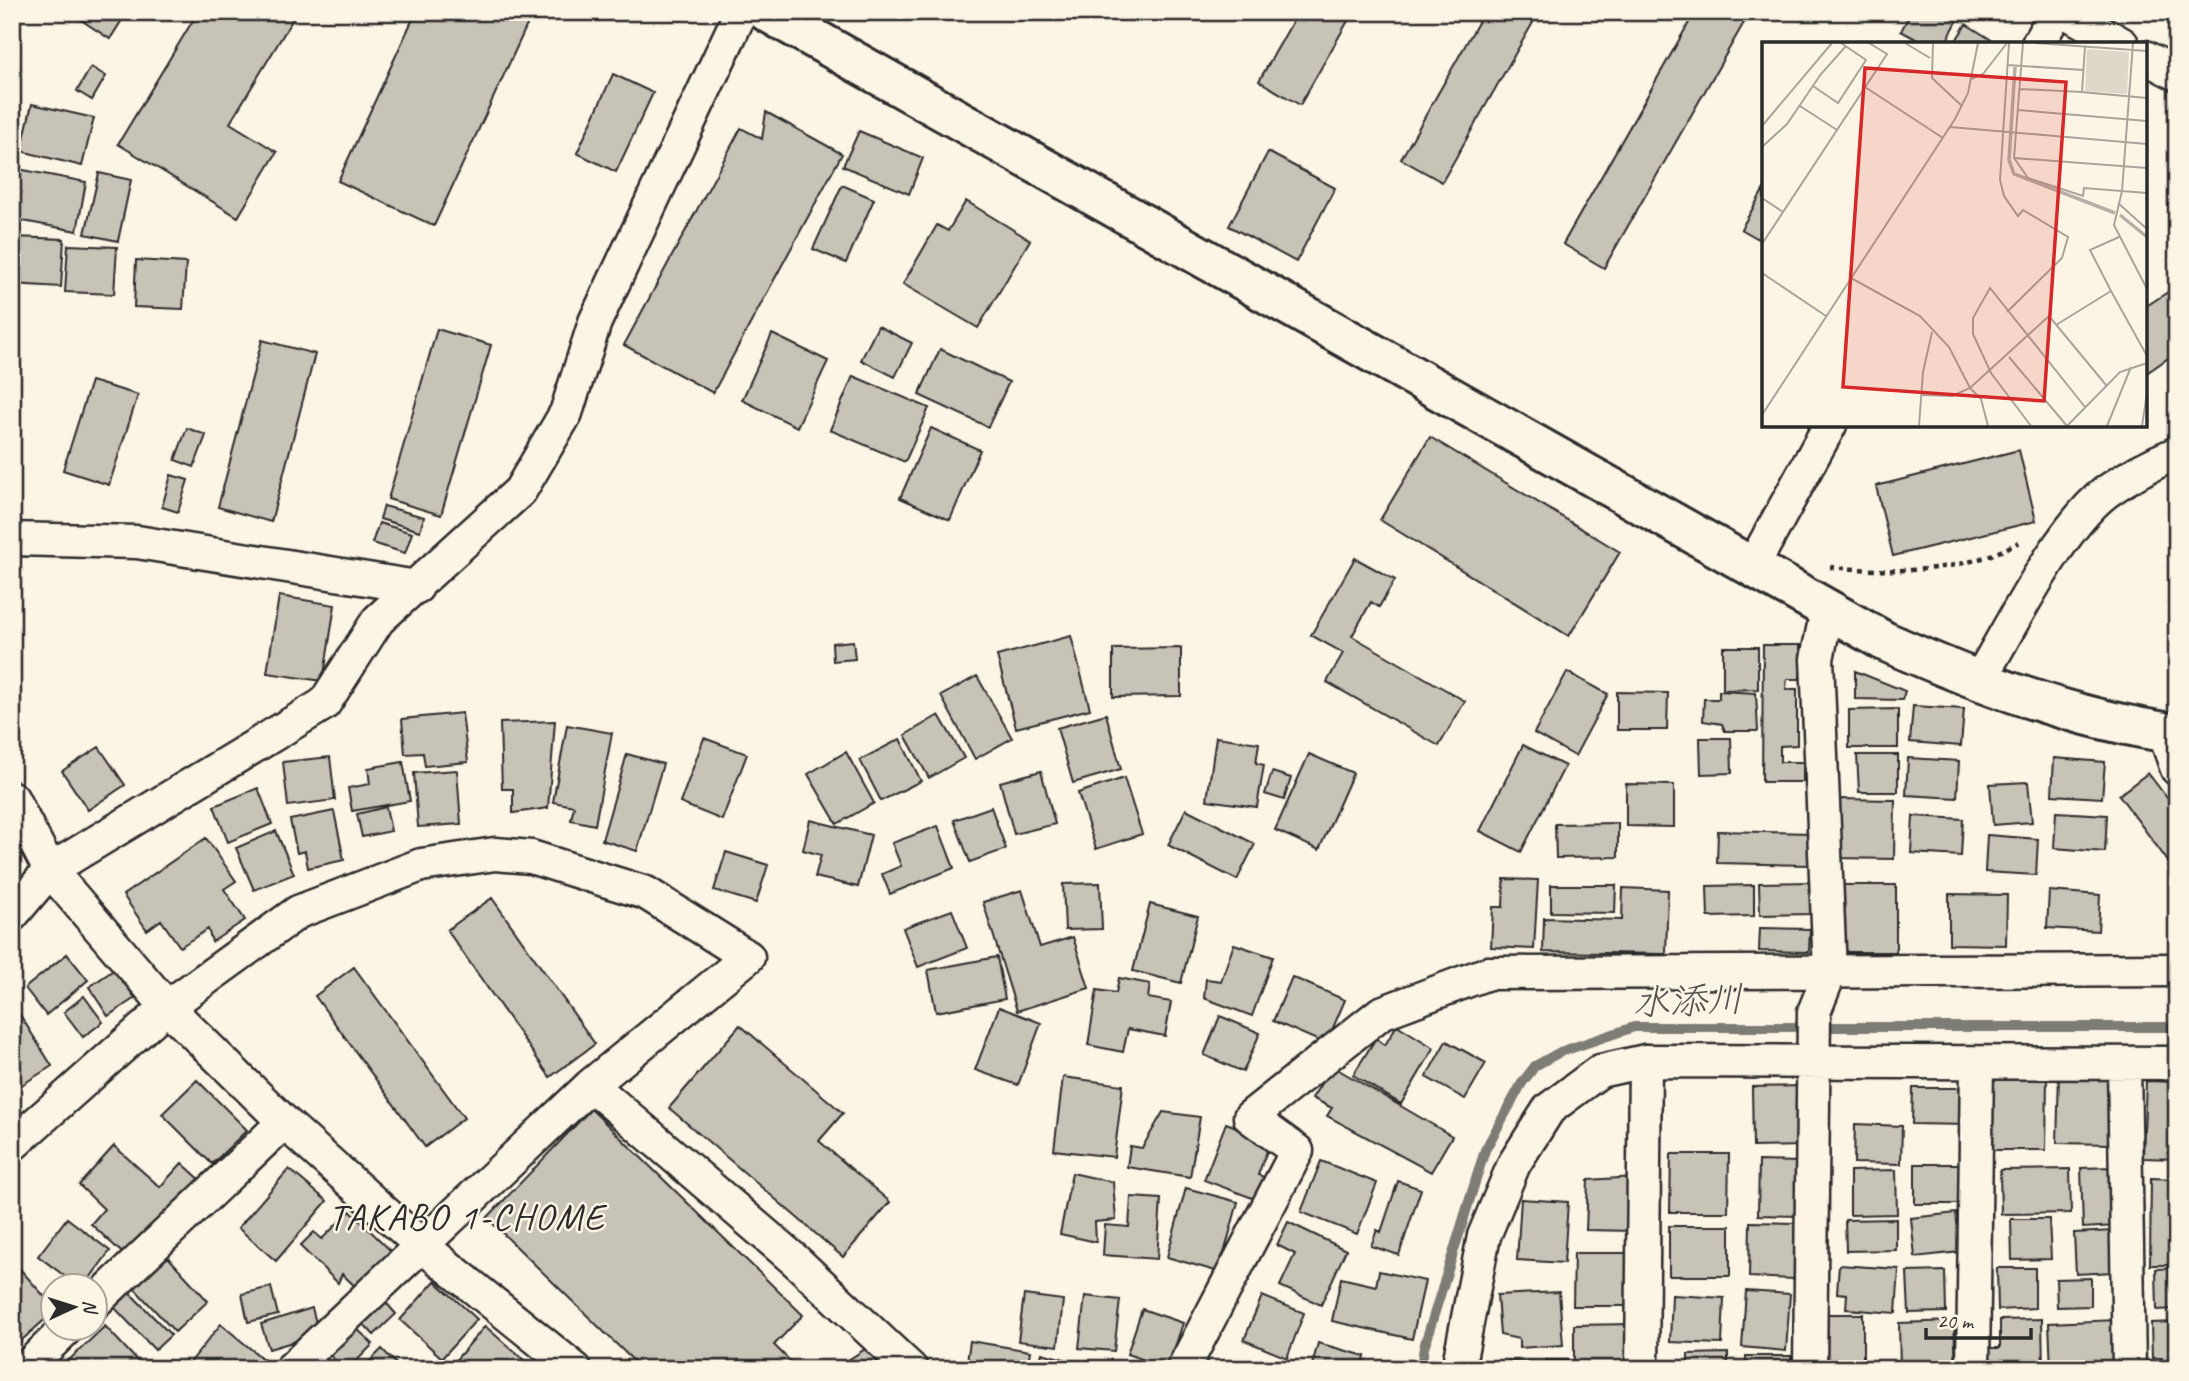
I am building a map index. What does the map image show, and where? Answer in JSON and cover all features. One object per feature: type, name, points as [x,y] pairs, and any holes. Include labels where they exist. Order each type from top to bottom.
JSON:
[{"type":"street","points":[[12,915],[50,870],[324,704],[378,620],[520,491],[566,413],[595,322],[741,12]]},
{"type":"street","points":[[767,12],[1884,641],[1978,682],[2072,713],[2170,733],[2177,769]]},
{"type":"street","points":[[2039,42],[2056,12]]},
{"type":"street","points":[[2066,12],[2118,42]]},
{"type":"street","points":[[2147,58],[2177,74]]},
{"type":"street","points":[[1752,567],[1829,427]]},
{"type":"street","points":[[1978,682],[2065,536],[2105,493],[2153,463],[2177,453]]},
{"type":"street","points":[[12,539],[137,542],[417,587]]},
{"type":"street","points":[[1810,1369],[1814,1038],[1830,972],[1817,659],[1826,610]]},
{"type":"street","points":[[12,798],[50,870],[167,1007],[284,1122],[421,1245],[575,1369]]},
{"type":"street","points":[[12,1145],[167,1007],[298,912],[421,865],[495,853],[531,858],[646,893],[748,957],[591,1085],[291,1369]]},
{"type":"street","points":[[1183,1369],[1297,1151],[1250,1117],[1381,1013],[1488,973],[2177,970]]},
{"type":"street","points":[[1458,1369],[1485,1236],[1514,1164],[1549,1109],[1600,1071],[1645,1061],[1814,1038],[1977,1063],[2177,1063]]},
{"type":"street","points":[[1642,1369],[1645,1061]]},
{"type":"street","points":[[1972,1369],[1977,1063]]},
{"type":"street","points":[[2124,1063],[2129,1369]]},
{"type":"street","points":[[591,1085],[796,1261],[911,1369]]},
{"type":"street","points":[[108,1290],[284,1122]]},
{"type":"street","points":[[25,1369],[53,1342]]},
{"type":"path","points":[[1827,567],[1893,572],[1950,566],[1994,556],[2024,539]]},
{"type":"building","points":[[69,12],[127,12],[110,39]]},
{"type":"building","points":[[198,12],[297,12],[230,123],[277,152],[238,217],[118,144]]},
{"type":"building","points":[[416,12],[533,12],[434,226],[338,181]]},
{"type":"building","points":[[1138,12],[1158,12],[1153,21]]},
{"type":"building","points":[[1298,12],[1353,12],[1300,105],[1259,81]]},
{"type":"building","points":[[1484,12],[1539,12],[1442,182],[1401,159]]},
{"type":"building","points":[[1695,12],[1750,12],[1604,268],[1563,244]]},
{"type":"building","points":[[1911,12],[1962,12],[1946,42],[1921,42],[1901,31]]},
{"type":"building","points":[[12,24],[20,53],[12,55]]},
{"type":"building","points":[[1966,24],[1995,42],[1955,42]]},
{"type":"building","points":[[91,67],[106,76],[92,100],[77,91]]},
{"type":"building","points":[[613,74],[653,93],[616,172],[577,153]]},
{"type":"building","points":[[32,104],[94,118],[82,166],[21,151]]},
{"type":"building","points":[[766,112],[842,154],[713,393],[624,345],[741,128],[762,139]]},
{"type":"building","points":[[859,131],[923,158],[909,194],[843,166]]},
{"type":"building","points":[[1268,152],[1335,188],[1296,262],[1229,226]]},
{"type":"building","points":[[18,169],[86,182],[77,231],[12,219]]},
{"type":"building","points":[[99,173],[131,180],[118,241],[85,234]]},
{"type":"building","points":[[842,185],[874,199],[846,263],[813,249]]},
{"type":"building","points":[[1762,192],[1762,241],[1741,229]]},
{"type":"building","points":[[966,201],[1030,240],[978,328],[903,284],[937,225],[948,231]]},
{"type":"building","points":[[14,237],[64,239],[61,287],[12,284]]},
{"type":"building","points":[[68,245],[117,247],[114,294],[65,292]]},
{"type":"building","points":[[136,260],[186,263],[183,309],[134,307]]},
{"type":"building","points":[[2177,286],[2177,352],[2147,373],[2147,306]]},
{"type":"building","points":[[878,326],[912,343],[895,377],[861,360]]},
{"type":"building","points":[[437,329],[491,345],[441,515],[388,499]]},
{"type":"building","points":[[772,334],[828,361],[797,427],[742,400]]},
{"type":"building","points":[[262,340],[315,354],[271,522],[218,507]]},
{"type":"building","points":[[940,349],[1009,382],[988,427],[919,395]]},
{"type":"building","points":[[853,376],[929,408],[905,462],[830,430]]},
{"type":"building","points":[[91,381],[138,395],[109,485],[63,470]]},
{"type":"building","points":[[187,428],[206,435],[194,467],[175,460]]},
{"type":"building","points":[[931,428],[980,450],[950,520],[900,498]]},
{"type":"building","points":[[1430,437],[1620,552],[1569,636],[1380,520]]},
{"type":"building","points":[[2019,450],[2036,521],[1893,556],[1876,486]]},
{"type":"building","points":[[171,475],[188,480],[178,512],[162,507]]},
{"type":"building","points":[[384,506],[424,517],[420,531],[380,519]]},
{"type":"building","points":[[379,523],[412,533],[405,553],[372,543]]},
{"type":"building","points":[[1355,558],[1395,580],[1379,607],[1371,602],[1352,636],[1465,701],[1439,746],[1327,682],[1343,653],[1311,635]]},
{"type":"building","points":[[279,596],[335,605],[323,681],[267,673]]},
{"type":"building","points":[[1071,636],[1090,709],[1016,728],[997,656]]},
{"type":"building","points":[[853,641],[855,659],[833,661],[832,643]]},
{"type":"building","points":[[1763,645],[1800,645],[1800,679],[1787,679],[1786,689],[1797,689],[1797,745],[1780,746],[1780,762],[1803,762],[1803,782],[1762,782]]},
{"type":"building","points":[[1723,647],[1758,647],[1758,689],[1723,690]]},
{"type":"building","points":[[1181,648],[1181,696],[1113,697],[1113,649]]},
{"type":"building","points":[[1855,671],[1905,691],[1902,700],[1855,699]]},
{"type":"building","points":[[1567,672],[1608,694],[1575,756],[1534,733]]},
{"type":"building","points":[[977,676],[1012,738],[975,759],[941,696]]},
{"type":"building","points":[[1719,691],[1756,693],[1758,731],[1725,731],[1722,724],[1703,721],[1704,699],[1719,699]]},
{"type":"building","points":[[1617,692],[1668,693],[1667,730],[1617,730]]},
{"type":"building","points":[[1913,706],[1964,709],[1961,746],[1910,742]]},
{"type":"building","points":[[1898,709],[1898,748],[1849,748],[1849,710]]},
{"type":"building","points":[[462,713],[468,762],[425,766],[423,753],[405,754],[402,719]]},
{"type":"building","points":[[1106,714],[1121,769],[1073,783],[1057,728]]},
{"type":"building","points":[[939,715],[964,758],[929,778],[905,735]]},
{"type":"building","points":[[555,721],[548,808],[513,813],[513,789],[502,789],[500,723]]},
{"type":"building","points":[[567,725],[612,733],[595,825],[571,820],[574,806],[553,802]]},
{"type":"building","points":[[1216,737],[1259,743],[1256,763],[1264,765],[1257,807],[1207,800]]},
{"type":"building","points":[[704,738],[747,754],[722,820],[680,803]]},
{"type":"building","points":[[1700,738],[1731,738],[1732,773],[1701,774]]},
{"type":"building","points":[[900,739],[921,781],[881,801],[860,760]]},
{"type":"building","points":[[1523,745],[1565,766],[1521,852],[1480,831]]},
{"type":"building","points":[[99,747],[125,785],[88,810],[62,771]]},
{"type":"building","points":[[846,752],[874,803],[837,824],[808,774]]},
{"type":"building","points":[[627,754],[663,764],[637,851],[602,840]]},
{"type":"building","points":[[1309,754],[1353,773],[1319,850],[1275,830]]},
{"type":"building","points":[[1857,755],[1898,755],[1898,792],[1859,792]]},
{"type":"building","points":[[330,757],[335,800],[288,806],[283,762]]},
{"type":"building","points":[[1908,758],[1959,761],[1957,798],[1906,795]]},
{"type":"building","points":[[2054,758],[2105,762],[2102,798],[2052,795]]},
{"type":"building","points":[[403,762],[410,801],[352,811],[348,788],[370,784],[368,768]]},
{"type":"building","points":[[457,770],[461,824],[418,827],[414,773]]},
{"type":"building","points":[[1041,771],[1055,824],[1014,834],[1000,782]]},
{"type":"building","points":[[1272,772],[1291,778],[1284,800],[1265,794]]},
{"type":"building","points":[[2148,773],[2177,811],[2177,859],[2170,864],[2119,795]]},
{"type":"building","points":[[1124,778],[1142,834],[1096,849],[1078,793]]},
{"type":"building","points":[[2028,782],[2032,822],[1993,825],[1990,784]]},
{"type":"building","points":[[1626,784],[1674,785],[1674,827],[1626,826]]},
{"type":"building","points":[[258,788],[272,824],[228,842],[214,806]]},
{"type":"building","points":[[1838,799],[1895,800],[1894,859],[1837,858]]},
{"type":"building","points":[[386,807],[391,831],[362,837],[357,814]]},
{"type":"building","points":[[991,807],[1006,849],[970,862],[954,820]]},
{"type":"building","points":[[1186,809],[1255,844],[1237,880],[1168,845]]},
{"type":"building","points":[[334,811],[344,860],[308,868],[305,851],[297,853],[290,820]]},
{"type":"building","points":[[2056,812],[2107,815],[2105,852],[2054,848]]},
{"type":"building","points":[[1913,816],[1963,819],[1961,856],[1911,853]]},
{"type":"building","points":[[810,820],[871,835],[858,887],[815,877],[821,855],[803,850]]},
{"type":"building","points":[[1618,823],[1618,857],[1556,858],[1555,824]]},
{"type":"building","points":[[938,826],[954,868],[890,894],[882,874],[901,866],[892,843]]},
{"type":"building","points":[[276,831],[294,874],[254,890],[236,848]]},
{"type":"building","points":[[1718,831],[1811,833],[1810,865],[1717,863]]},
{"type":"building","points":[[1987,835],[2038,839],[2036,875],[1985,872]]},
{"type":"building","points":[[206,838],[236,881],[224,889],[245,920],[212,942],[208,929],[180,947],[161,920],[147,930],[123,895]]},
{"type":"building","points":[[726,852],[768,865],[756,903],[714,890]]},
{"type":"building","points":[[1504,879],[1538,880],[1534,949],[1491,947],[1493,907],[1503,907]]},
{"type":"building","points":[[1812,882],[1813,914],[1760,915],[1759,883]]},
{"type":"building","points":[[1100,883],[1102,929],[1065,930],[1063,884]]},
{"type":"building","points":[[1551,885],[1616,885],[1615,913],[1551,912]]},
{"type":"building","points":[[1754,885],[1754,916],[1708,917],[1707,886]]},
{"type":"building","points":[[1843,885],[1896,885],[1896,952],[1843,952]]},
{"type":"building","points":[[1623,888],[1668,890],[1666,954],[1543,952],[1544,918],[1622,920]]},
{"type":"building","points":[[1022,890],[1040,947],[1073,937],[1089,988],[1017,1011],[983,902]]},
{"type":"building","points":[[2049,891],[2100,895],[2098,931],[2047,928]]},
{"type":"building","points":[[1949,894],[2007,895],[2006,945],[1949,944]]},
{"type":"building","points":[[492,898],[595,1044],[550,1077],[447,930]]},
{"type":"building","points":[[1150,904],[1198,916],[1181,983],[1133,971]]},
{"type":"building","points":[[952,910],[967,948],[918,967],[903,928]]},
{"type":"building","points":[[1760,928],[1810,929],[1809,952],[1759,951]]},
{"type":"building","points":[[1234,944],[1273,957],[1252,1016],[1204,998],[1206,979],[1221,981]]},
{"type":"building","points":[[67,954],[88,980],[46,1015],[25,988]]},
{"type":"building","points":[[997,957],[1005,999],[936,1012],[928,970]]},
{"type":"building","points":[[354,967],[464,1118],[425,1147],[315,996]]},
{"type":"building","points":[[115,969],[135,998],[108,1016],[89,987]]},
{"type":"building","points":[[1292,977],[1345,1000],[1326,1044],[1273,1021]]},
{"type":"building","points":[[1119,978],[1150,984],[1148,998],[1171,1002],[1165,1036],[1128,1029],[1123,1052],[1088,1045],[1097,990],[1116,993]]},
{"type":"building","points":[[84,996],[103,1022],[83,1037],[64,1012]]},
{"type":"building","points":[[999,1007],[1041,1023],[1018,1085],[975,1070]]},
{"type":"building","points":[[17,1010],[52,1066],[12,1091],[12,1013]]},
{"type":"building","points":[[1220,1016],[1260,1033],[1243,1072],[1204,1055]]},
{"type":"building","points":[[740,1025],[843,1113],[819,1141],[890,1202],[843,1257],[669,1108]]},
{"type":"building","points":[[1397,1025],[1434,1048],[1401,1104],[1353,1075],[1376,1038],[1385,1045]]},
{"type":"building","points":[[1446,1041],[1486,1063],[1465,1099],[1426,1077]]},
{"type":"building","points":[[1332,1066],[1452,1136],[1431,1172],[1327,1116],[1332,1108],[1312,1098]]},
{"type":"building","points":[[2059,1074],[2114,1076],[2112,1144],[2057,1143]]},
{"type":"building","points":[[1063,1077],[1123,1085],[1114,1157],[1054,1150]]},
{"type":"building","points":[[1986,1077],[2047,1077],[2046,1150],[1985,1150]]},
{"type":"building","points":[[197,1080],[247,1130],[212,1164],[162,1114]]},
{"type":"building","points":[[2146,1081],[2177,1082],[2177,1159],[2143,1158]]},
{"type":"building","points":[[1801,1086],[1802,1146],[1753,1147],[1752,1087]]},
{"type":"building","points":[[1913,1088],[1969,1088],[1969,1125],[1912,1124]]},
{"type":"building","points":[[591,1109],[803,1315],[774,1345],[792,1363],[787,1369],[642,1369],[487,1218]]},
{"type":"building","points":[[1163,1112],[1200,1117],[1190,1177],[1127,1167],[1130,1146],[1142,1148]]},
{"type":"building","points":[[1226,1123],[1271,1140],[1258,1175],[1264,1177],[1255,1199],[1204,1180]]},
{"type":"building","points":[[1855,1124],[1902,1126],[1901,1164],[1854,1163]]},
{"type":"building","points":[[114,1146],[160,1187],[182,1163],[204,1183],[132,1262],[91,1224],[104,1209],[79,1185]]},
{"type":"building","points":[[1671,1154],[1729,1154],[1728,1212],[1670,1212]]},
{"type":"building","points":[[1321,1161],[1377,1183],[1357,1234],[1301,1212]]},
{"type":"building","points":[[1759,1161],[1799,1162],[1798,1216],[1758,1215]]},
{"type":"building","points":[[1915,1164],[1965,1164],[1966,1204],[1915,1204]]},
{"type":"building","points":[[2113,1167],[2116,1226],[2083,1228],[2081,1168]]},
{"type":"building","points":[[289,1169],[327,1201],[276,1261],[238,1228]]},
{"type":"building","points":[[2070,1169],[2071,1213],[2001,1214],[2000,1170]]},
{"type":"building","points":[[1896,1170],[1897,1214],[1850,1215],[1850,1171]]},
{"type":"building","points":[[1072,1173],[1113,1182],[1116,1220],[1095,1222],[1096,1242],[1060,1234]]},
{"type":"building","points":[[1635,1177],[1634,1231],[1586,1230],[1588,1180]]},
{"type":"building","points":[[2151,1178],[2177,1179],[2177,1265],[2150,1265]]},
{"type":"building","points":[[1398,1181],[1421,1189],[1399,1255],[1371,1246],[1377,1230],[1381,1232]]},
{"type":"building","points":[[1186,1188],[1238,1202],[1219,1272],[1167,1257]]},
{"type":"building","points":[[1131,1197],[1161,1199],[1157,1259],[1103,1255],[1105,1225],[1129,1227]]},
{"type":"building","points":[[1521,1199],[1568,1202],[1564,1263],[1517,1260]]},
{"type":"building","points":[[350,1211],[396,1256],[361,1292],[342,1274],[338,1283],[300,1246],[314,1232],[322,1239]]},
{"type":"building","points":[[1956,1213],[1960,1252],[1915,1257],[1911,1218]]},
{"type":"building","points":[[67,1218],[110,1251],[94,1272],[59,1272],[38,1256]]},
{"type":"building","points":[[1896,1219],[1896,1250],[1846,1251],[1845,1220]]},
{"type":"building","points":[[2011,1219],[2049,1219],[2051,1259],[2012,1260]]},
{"type":"building","points":[[1288,1222],[1346,1250],[1321,1305],[1280,1286],[1295,1254],[1277,1245]]},
{"type":"building","points":[[1750,1222],[1795,1223],[1795,1279],[1749,1277]]},
{"type":"building","points":[[1669,1226],[1730,1226],[1730,1276],[1669,1276]]},
{"type":"building","points":[[2113,1231],[2114,1272],[2076,1274],[2074,1233]]},
{"type":"building","points":[[1574,1253],[1633,1253],[1633,1306],[1573,1306]]},
{"type":"building","points":[[168,1257],[208,1301],[175,1332],[134,1288]]},
{"type":"building","points":[[12,1260],[38,1289],[38,1326],[12,1349]]},
{"type":"building","points":[[1839,1265],[1899,1269],[1896,1313],[1846,1309],[1847,1294],[1837,1293]]},
{"type":"building","points":[[1997,1268],[2035,1268],[2035,1308],[1998,1310]]},
{"type":"building","points":[[2177,1268],[2177,1309],[2157,1310],[2156,1269]]},
{"type":"building","points":[[1379,1271],[1425,1281],[1412,1339],[1332,1321],[1341,1278],[1376,1286]]},
{"type":"building","points":[[1945,1271],[1946,1312],[1909,1313],[1907,1272]]},
{"type":"building","points":[[2091,1278],[2091,1306],[2057,1307],[2056,1279]]},
{"type":"building","points":[[435,1281],[477,1319],[442,1358],[400,1320]]},
{"type":"building","points":[[271,1287],[278,1315],[248,1322],[242,1294]]},
{"type":"building","points":[[126,1289],[171,1335],[155,1350],[111,1304]]},
{"type":"building","points":[[1746,1291],[1790,1294],[1786,1351],[1742,1347]]},
{"type":"building","points":[[1559,1292],[1563,1345],[1519,1348],[1519,1339],[1500,1335],[1497,1295]]},
{"type":"building","points":[[1024,1295],[1063,1300],[1058,1346],[1018,1341]]},
{"type":"building","points":[[1672,1295],[1724,1298],[1722,1344],[1670,1342]]},
{"type":"building","points":[[1085,1296],[1120,1300],[1114,1351],[1079,1348]]},
{"type":"building","points":[[1262,1296],[1304,1313],[1287,1358],[1244,1340]]},
{"type":"building","points":[[382,1298],[396,1314],[374,1335],[359,1319]]},
{"type":"building","points":[[312,1308],[319,1334],[269,1349],[261,1324]]},
{"type":"building","points":[[1142,1309],[1183,1323],[1168,1368],[1127,1354]]},
{"type":"building","points":[[1818,1314],[1863,1314],[1863,1362],[1818,1362]]},
{"type":"building","points":[[2042,1319],[2043,1369],[1989,1369],[1988,1348],[2000,1348],[2000,1320]]},
{"type":"building","points":[[2116,1320],[2118,1366],[2051,1369],[2049,1323]]},
{"type":"building","points":[[1954,1321],[1956,1368],[1900,1369],[1899,1323]]},
{"type":"building","points":[[2177,1322],[2177,1369],[2162,1369],[2162,1358],[2152,1358],[2151,1323]]},
{"type":"building","points":[[221,1324],[270,1365],[267,1369],[185,1369]]},
{"type":"building","points":[[1631,1324],[1632,1369],[1574,1369],[1574,1325]]},
{"type":"building","points":[[485,1326],[534,1369],[448,1369]]},
{"type":"building","points":[[355,1327],[373,1344],[349,1369],[343,1369],[329,1354]]},
{"type":"building","points":[[108,1329],[145,1369],[75,1369],[68,1361],[88,1342],[108,1342]]},
{"type":"building","points":[[970,1341],[1030,1351],[1027,1369],[966,1369]]},
{"type":"building","points":[[1318,1343],[1365,1356],[1362,1369],[1311,1369]]},
{"type":"building","points":[[867,1348],[880,1369],[834,1369]]},
{"type":"building","points":[[382,1349],[401,1369],[362,1369]]},
{"type":"building","points":[[1042,1353],[1082,1364],[1081,1369],[1038,1369]]},
{"type":"building","points":[[1728,1353],[1728,1369],[1688,1369],[1688,1354]]},
{"type":"building","points":[[1746,1356],[1791,1356],[1791,1369],[1746,1369]]},
{"type":"building","points":[[1253,1359],[1274,1369],[1248,1369]]},
{"type":"building","points":[[1545,1360],[1568,1360],[1568,1369],[1545,1369]]},
{"type":"building","points":[[1508,1361],[1538,1362],[1538,1369],[1507,1369]]},
{"type":"waterway","name":"水添川","points":[[1421,1369],[1424,1347],[1485,1150],[1522,1083],[1535,1066],[1560,1052],[1634,1027],[2177,1027]]},
{"type":"district","name":"TAKABO 1-CHOME","points":[[467,1216]]}]
